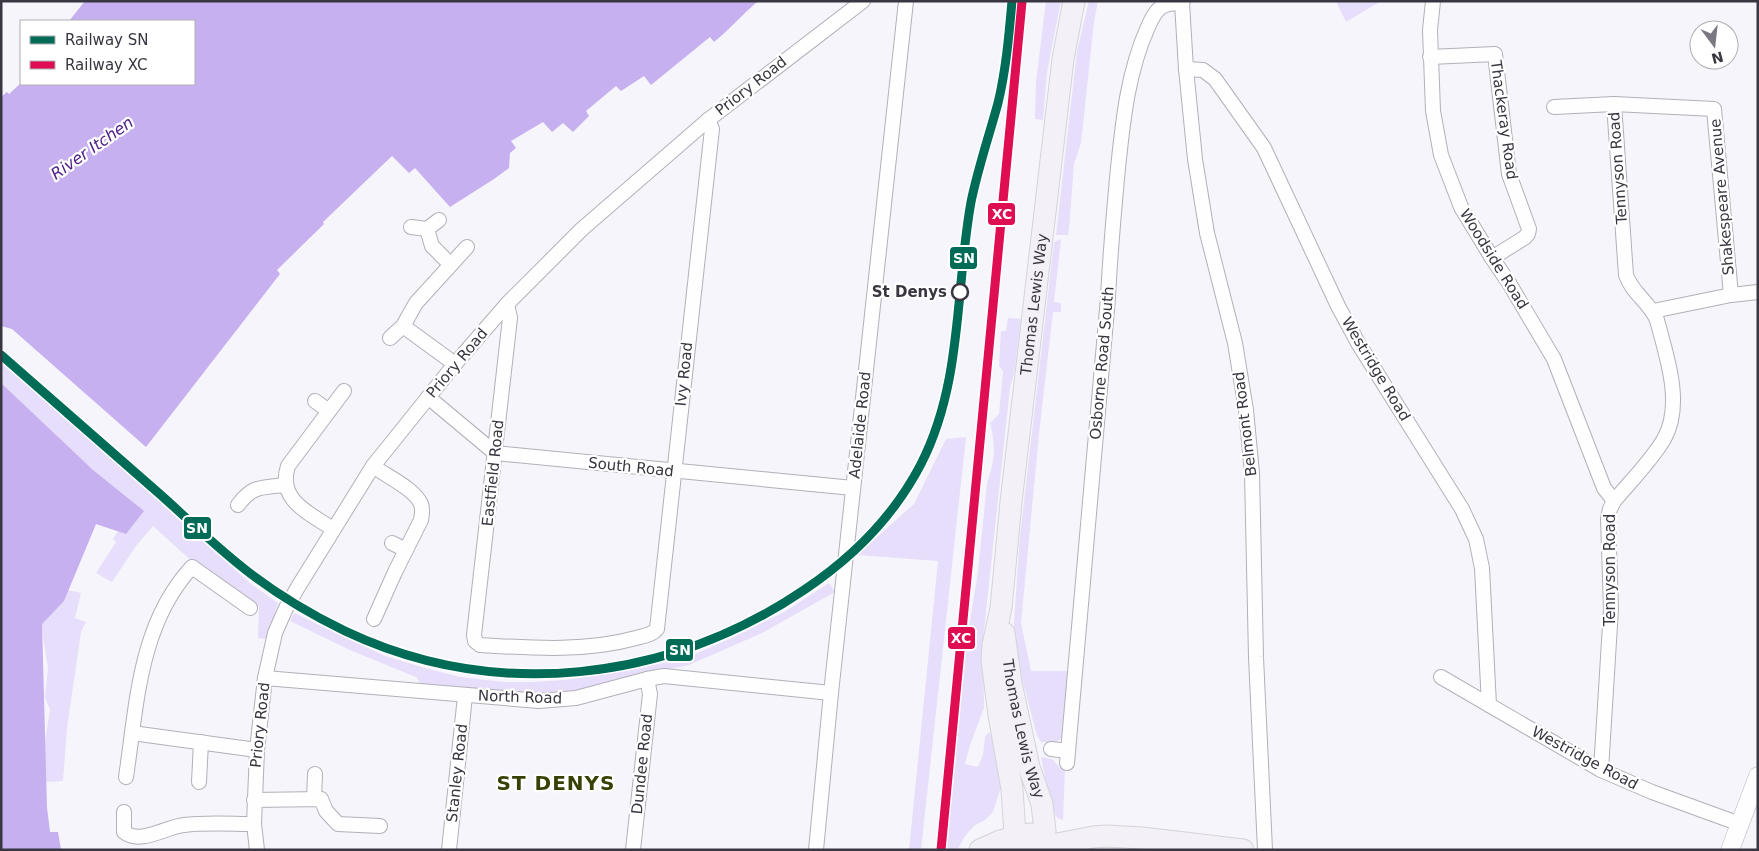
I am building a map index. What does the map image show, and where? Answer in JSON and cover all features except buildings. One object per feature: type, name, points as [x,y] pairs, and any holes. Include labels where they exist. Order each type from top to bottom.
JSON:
[{"type":"main road","name":"Thomas Lewis Way","points":[[1031,844],[1012,789],[992,660],[993,645],[1001,608],[1010,512],[1058,94],[1074,1]]},
{"type":"main road","name":"Thomas Lewis Way","points":[[1001,608],[1011,683],[1029,767],[1031,844]]},
{"type":"main road","points":[[980,850],[1000,841],[1031,844],[1081,840],[1093,837],[1142,838],[1243,850]]},
{"type":"street","name":"Priory Road","points":[[257,850],[254,800],[257,750],[265,678],[272,646],[280,621],[372,466],[455,364],[507,304],[582,229],[708,120],[863,1]]},
{"type":"street","name":"Adelaide Road","points":[[816,850],[831,693],[906,1]]},
{"type":"street","name":"Woodside Road","points":[[1433,1],[1430,58],[1433,111],[1441,155],[1461,207],[1554,359],[1604,488],[1614,501]]},
{"type":"street","name":"Belmont Road","points":[[1183,2],[1186,70],[1195,159],[1207,233],[1235,343],[1246,410],[1252,473],[1256,658],[1265,850]]},
{"type":"street","name":"Osborne Road South","points":[[1050,749],[1068,757],[1111,240],[1123,122],[1134,65],[1141,42],[1152,20],[1161,7],[1166,4],[1183,2]]},
{"type":"street","name":"Thackeray Road","points":[[1430,58],[1495,54],[1508,174],[1529,229],[1528,234],[1524,238],[1492,258]]},
{"type":"street","name":"Westridge Road","points":[[1186,70],[1202,70],[1215,79],[1264,148],[1338,306],[1358,343],[1462,509],[1476,539],[1482,568],[1489,705]]},
{"type":"street","name":"Shakespeare Avenue","points":[[1554,107],[1614,104],[1714,109],[1732,295]]},
{"type":"street","name":"Tennyson Road","points":[[1601,770],[1611,609],[1608,518],[1614,501],[1654,454],[1665,438],[1672,420],[1673,395],[1657,320],[1653,311],[1628,282],[1626,275],[1614,104]]},
{"type":"street","name":"Ivy Road","points":[[657,629],[712,129],[708,120]]},
{"type":"street","points":[[411,227],[427,229],[439,220]]},
{"type":"street","points":[[427,229],[432,246],[450,264]]},
{"type":"street","points":[[390,338],[403,326],[416,303],[466,247]]},
{"type":"street","points":[[1653,311],[1732,295],[1758,292]]},
{"type":"street","name":"Eastfield Road","points":[[507,304],[510,318],[474,641],[480,644],[565,649],[596,646],[630,639],[652,633],[657,629]]},
{"type":"street","points":[[403,326],[455,364]]},
{"type":"street","points":[[333,529],[291,498],[285,484],[285,476],[288,466],[344,391]]},
{"type":"street","points":[[428,397],[495,453]]},
{"type":"street","points":[[315,401],[329,411]]},
{"type":"street","name":"South Road","points":[[495,453],[853,488]]},
{"type":"street","points":[[372,466],[411,492],[421,505],[422,520],[374,619]]},
{"type":"street","points":[[238,505],[245,496],[256,488],[285,484]]},
{"type":"street","points":[[392,543],[406,550]]},
{"type":"street","points":[[126,777],[142,670],[153,629],[169,596],[192,567],[250,608]]},
{"type":"street","name":"North Road","points":[[265,678],[539,701],[576,698],[664,676],[831,693]]},
{"type":"street","name":"Westridge Road","points":[[1441,676],[1601,770],[1652,792],[1740,824]]},
{"type":"street","name":"Dundee Road","points":[[633,850],[650,694],[647,679]]},
{"type":"street","name":"Stanley Road","points":[[449,850],[465,696]]},
{"type":"street","points":[[132,733],[257,750]]},
{"type":"street","points":[[199,782],[201,742]]},
{"type":"street","points":[[314,799],[315,774]]},
{"type":"street","points":[[1730,850],[1758,776]]},
{"type":"street","points":[[254,800],[321,799],[326,811],[338,824],[380,826]]},
{"type":"street","points":[[124,812],[124,832],[130,836],[147,836],[184,825],[254,824]]},
{"type":"shaded area","points":[[1046,1],[1061,1],[1047,72],[1043,120],[1035,119],[1036,82]]},
{"type":"shaded area","points":[[1089,1],[1098,1],[1081,143],[1074,164],[1069,229],[1068,235],[1056,235],[1077,51]]},
{"type":"shaded area","points":[[1336,1],[1381,1],[1346,22]]},
{"type":"shaded area","points":[[1061,239],[1054,302],[1061,303],[1061,312],[1053,312],[1021,623],[1031,671],[1068,671],[1063,735],[1056,742],[1051,743],[1041,742],[1037,736],[1014,647],[1014,621],[1020,536],[1054,242]]},
{"type":"shaded area","points":[[1008,318],[1021,319],[1014,373],[1010,388],[983,640],[984,708],[965,764],[978,767],[983,755],[985,737],[989,732],[993,740],[1001,787],[993,812],[985,820],[974,826],[965,836],[958,849],[944,850],[963,664],[978,572],[987,483],[993,460],[994,446],[990,423],[999,414],[1003,371],[999,366],[1001,331],[1006,331]]},
{"type":"shaded area","points":[[1,361],[251,584],[278,603],[267,639],[258,638],[259,607],[195,564],[153,526],[136,546],[112,582],[96,573],[116,542],[113,539],[118,531],[96,524],[68,590],[81,593],[75,618],[86,622],[81,632],[67,728],[63,781],[46,782],[50,832],[58,832],[61,850],[1,850]],"holes":[[[42,630],[48,668],[45,697],[50,710],[45,740]]]},
{"type":"shaded area","points":[[966,437],[921,850],[909,850],[938,561],[857,555],[914,504],[946,439]]},
{"type":"shaded area","points":[[829,583],[835,592],[762,633],[689,665],[571,691],[528,694],[421,684],[416,677],[352,651],[290,621],[294,613],[385,656],[460,677],[503,682],[565,680],[633,670],[688,657],[786,611]]},
{"type":"shaded area","points":[[1041,757],[1052,759],[1060,768],[1065,768],[1063,820],[1057,817],[1054,813],[1053,805],[1050,804]]},
{"type":"water","name":"River Itchen","points":[[85,1],[758,1],[714,42],[710,37],[651,85],[644,76],[621,91],[616,86],[586,111],[589,116],[573,132],[563,123],[552,132],[543,122],[511,141],[516,148],[510,153],[509,168],[450,207],[415,168],[409,173],[392,156],[323,222],[324,224],[277,270],[280,274],[146,447],[12,329],[1,326],[1,97],[7,92],[9,94],[20,84],[195,85],[195,20],[70,20]]},
{"type":"water","points":[[1,383],[93,470],[144,511],[126,534],[96,524],[64,601],[42,624],[47,808],[50,832],[58,832],[61,850],[1,850]]},
{"type":"rail line","name":"SN","points":[[1,355],[239,565],[308,612],[345,631],[402,653],[461,667],[520,673],[580,672],[639,662],[696,645],[751,621],[822,578],[855,550],[885,518],[921,464],[935,433],[951,368],[971,202],[1001,91],[1012,1]]},
{"type":"rail line","name":"XC","points":[[941,850],[1022,2]]},
{"type":"place","name":"St Denys","points":[[960,292]]},
{"type":"district","name":"ST DENYS","points":[[556,783]]}]
